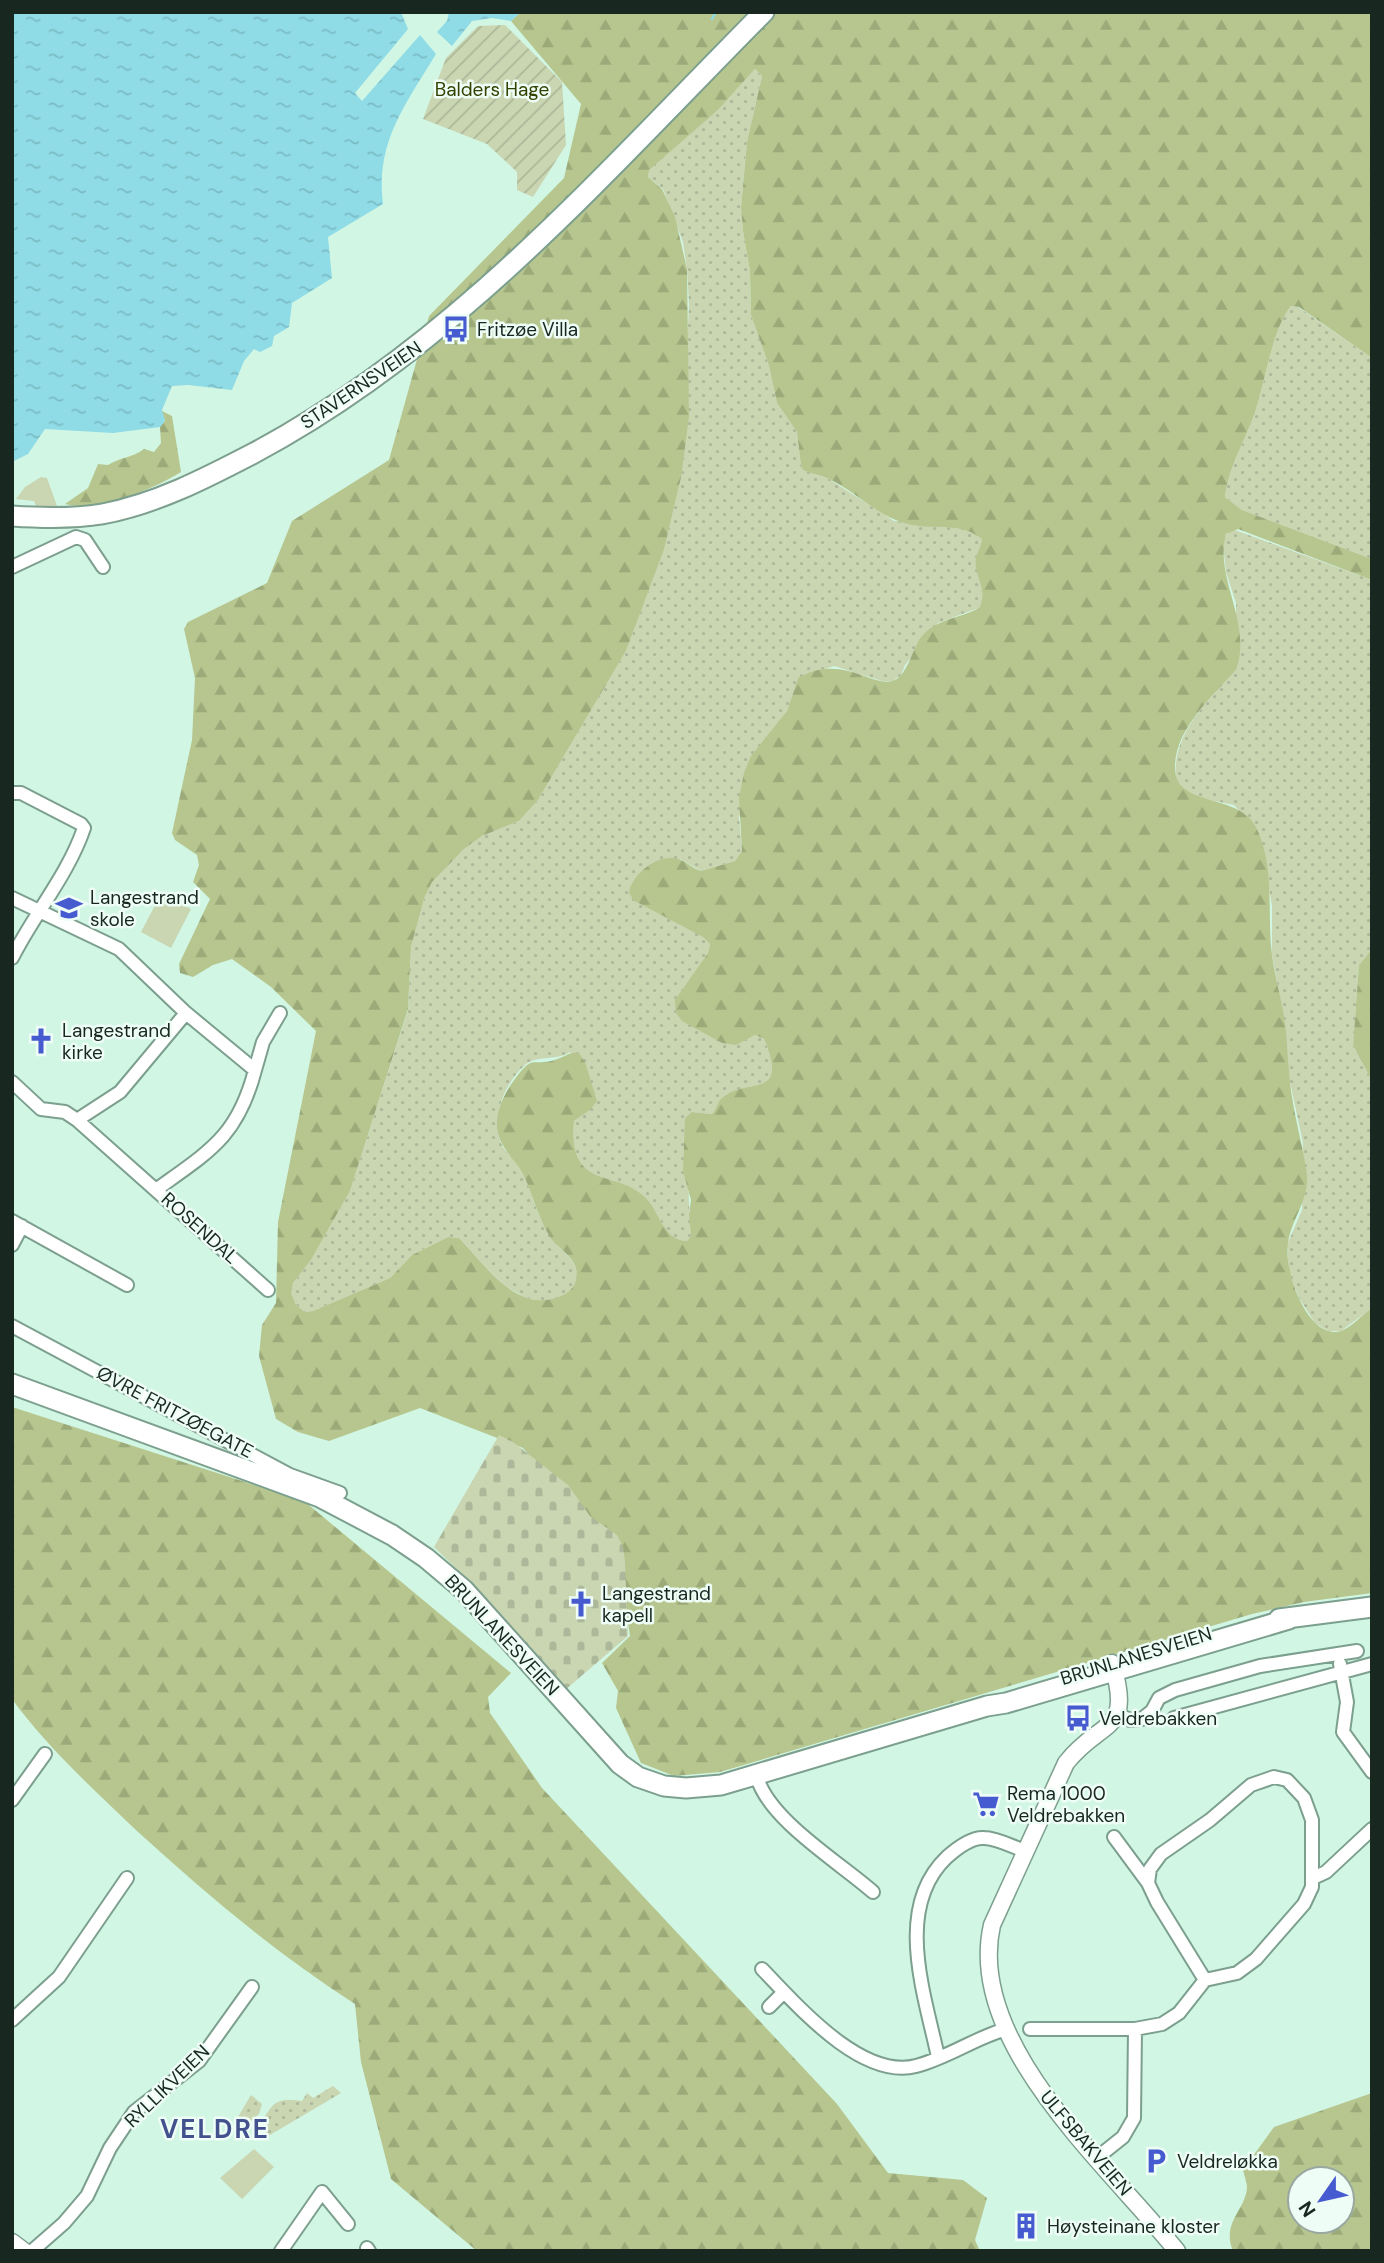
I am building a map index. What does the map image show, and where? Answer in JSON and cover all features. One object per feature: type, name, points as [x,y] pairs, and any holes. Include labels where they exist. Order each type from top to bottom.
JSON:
[{"type":"main road","name":"STAVERNSVEIEN","points":[[12,516],[88,516],[141,504],[220,471],[338,404],[416,349],[484,292],[764,12]]},
{"type":"main road","name":"BRUNLANESVEIEN","points":[[12,1384],[320,1497],[392,1535],[426,1558],[464,1590],[603,1747],[638,1777],[664,1786],[686,1788],[757,1777],[987,1706],[1003,1697],[1289,1619],[1372,1607]]},
{"type":"street","points":[[12,567],[81,537],[103,567]]},
{"type":"street","points":[[12,958],[84,828],[21,793],[13,793]]},
{"type":"street","points":[[12,898],[119,949],[186,1013],[255,1070]]},
{"type":"street","points":[[78,1120],[120,1092],[186,1013]]},
{"type":"street","name":"ROSENDAL","points":[[268,1290],[157,1189],[213,1149],[235,1125],[249,1095],[263,1042],[280,1013]]},
{"type":"street","points":[[12,1083],[34,1105],[65,1112],[78,1120],[157,1189]]},
{"type":"street","points":[[12,1245],[17,1223],[127,1285]]},
{"type":"street","name":"ØVRE FRITZØEGATE","points":[[12,1326],[290,1475],[340,1493]]},
{"type":"street","points":[[1114,1667],[1121,1700],[1117,1714],[1137,1721],[1152,1711],[1159,1698],[1175,1690],[1239,1671],[1357,1651]]},
{"type":"street","points":[[1338,1655],[1347,1702],[1343,1732],[1372,1772]]},
{"type":"street","points":[[1174,1718],[1328,1678],[1341,1670],[1372,1664]]},
{"type":"street","name":"ULFSBAKVEIEN","points":[[1117,1714],[1106,1730],[1085,1743],[1066,1763],[997,1912],[989,1941],[990,1984],[1006,2029],[1037,2084],[1171,2248]]},
{"type":"street","points":[[12,1800],[45,1754]]},
{"type":"street","points":[[757,1777],[761,1792],[793,1825],[873,1892]]},
{"type":"street","points":[[1030,2029],[1135,2029],[1173,2019],[1197,1994],[1205,1980],[1237,1973],[1256,1959],[1310,1896],[1313,1878],[1312,1820],[1304,1798],[1287,1780],[1274,1777],[1251,1785],[1210,1820],[1161,1853],[1150,1869],[1148,1882]]},
{"type":"street","points":[[1313,1878],[1326,1872],[1372,1829]]},
{"type":"street","points":[[938,2057],[915,1927],[932,1876],[953,1851],[971,1841],[984,1838],[1025,1851]]},
{"type":"street","points":[[1114,1838],[1148,1882],[1205,1980]]},
{"type":"street","points":[[12,2021],[59,1977],[127,1878]]},
{"type":"street","points":[[762,1969],[784,1992],[852,2052],[866,2061],[897,2068],[916,2066],[1006,2029]]},
{"type":"street","name":"RYLLIKVEIEN","points":[[32,2251],[64,2223],[86,2196],[110,2148],[134,2112],[199,2061],[252,1987]]},
{"type":"street","points":[[769,2007],[784,1992]]},
{"type":"street","points":[[1098,2157],[1123,2137],[1134,2118],[1135,2029]]},
{"type":"street","points":[[281,2251],[323,2192],[348,2224]]},
{"type":"street","points":[[12,2242],[24,2251]]},
{"type":"green space","points":[[521,12],[1372,12],[1372,358],[1299,307],[1291,306],[1274,341],[1256,409],[1230,474],[1225,497],[1242,510],[1372,559],[1372,580],[1238,529],[1226,534],[1225,568],[1240,635],[1240,653],[1236,670],[1188,726],[1181,739],[1175,767],[1178,780],[1185,789],[1237,809],[1249,817],[1263,844],[1268,875],[1272,955],[1285,1023],[1291,1093],[1307,1176],[1305,1194],[1288,1243],[1289,1269],[1308,1314],[1318,1325],[1329,1331],[1345,1329],[1372,1308],[1372,1593],[1304,1602],[1252,1614],[720,1772],[674,1776],[641,1763],[616,1708],[618,1691],[602,1663],[630,1636],[619,1565],[523,1448],[420,1408],[329,1441],[298,1432],[276,1419],[259,1356],[262,1325],[276,1303],[278,1222],[316,1031],[271,987],[232,959],[213,965],[193,977],[180,973],[179,964],[210,899],[193,882],[199,865],[197,855],[175,840],[172,833],[192,740],[195,678],[184,629],[188,622],[267,583],[292,521],[389,460],[429,316],[564,178],[581,104],[511,21]],"holes":[[[755,69],[762,76],[747,142],[741,208],[750,271],[751,315],[769,366],[777,403],[797,432],[801,466],[803,470],[841,485],[894,520],[920,526],[959,529],[982,539],[976,556],[982,591],[980,607],[929,629],[919,640],[900,677],[895,680],[887,682],[829,669],[814,671],[798,678],[787,711],[751,756],[744,773],[739,798],[742,851],[735,861],[701,871],[673,858],[656,861],[642,871],[632,885],[629,892],[633,900],[703,937],[710,944],[708,953],[675,1000],[676,1013],[682,1021],[722,1043],[736,1045],[755,1035],[764,1039],[771,1059],[772,1072],[768,1080],[729,1093],[720,1100],[712,1114],[692,1112],[685,1118],[683,1171],[691,1200],[691,1236],[687,1241],[672,1236],[644,1196],[632,1188],[596,1175],[578,1158],[574,1143],[574,1121],[590,1110],[597,1101],[585,1062],[579,1053],[573,1053],[525,1066],[503,1098],[497,1123],[500,1139],[523,1173],[546,1230],[575,1265],[577,1277],[570,1291],[547,1300],[531,1299],[517,1293],[491,1273],[459,1238],[448,1237],[412,1255],[390,1278],[305,1312],[296,1305],[291,1293],[293,1283],[311,1260],[350,1191],[408,1009],[411,947],[425,896],[432,882],[464,849],[482,836],[519,821],[538,800],[626,651],[664,550],[681,478],[689,416],[687,269],[675,217],[662,189],[648,177],[649,170],[718,110]]]},
{"type":"green space","name":"Balders Hage","points":[[505,25],[562,82],[566,145],[533,197],[517,190],[517,172],[487,144],[423,119],[446,58],[478,26]]},
{"type":"green space","points":[[755,69],[762,76],[747,142],[741,208],[750,271],[751,315],[769,366],[777,403],[797,432],[801,466],[803,470],[829,479],[894,521],[951,525],[970,530],[982,539],[976,563],[982,591],[981,607],[938,623],[905,665],[901,675],[893,681],[882,681],[834,666],[798,678],[787,711],[774,729],[739,817],[742,851],[735,861],[701,871],[680,859],[703,937],[710,944],[701,965],[736,1044],[755,1035],[764,1039],[772,1073],[768,1080],[760,1084],[729,1093],[720,1100],[712,1114],[692,1112],[688,1186],[691,1236],[687,1241],[672,1236],[644,1196],[632,1188],[596,1175],[578,1158],[574,1143],[574,1121],[590,1110],[570,1052],[530,1062],[518,1072],[505,1092],[497,1126],[503,1147],[523,1172],[545,1229],[574,1265],[577,1279],[570,1290],[552,1299],[536,1300],[521,1295],[493,1275],[459,1238],[448,1237],[412,1255],[390,1278],[305,1312],[296,1305],[290,1292],[350,1191],[408,1010],[411,947],[425,896],[432,881],[464,849],[482,836],[519,821],[538,800],[626,651],[664,550],[681,478],[689,304],[683,242],[663,189],[648,177],[649,169],[718,110]]},
{"type":"green space","points":[[1291,306],[1298,307],[1372,358],[1372,559],[1242,510],[1225,497],[1230,474],[1256,409],[1274,341]]},
{"type":"green space","points":[[162,411],[172,416],[181,472],[125,498],[93,505],[65,504],[88,488],[98,464],[108,465],[144,449],[154,452],[161,443],[160,427],[165,421]]},
{"type":"green space","points":[[41,477],[47,478],[57,506],[36,506],[34,501],[16,499],[25,487]]},
{"type":"green space","points":[[1232,529],[1372,580],[1372,949],[1359,965],[1353,1045],[1372,1081],[1372,1308],[1341,1331],[1328,1331],[1315,1323],[1299,1298],[1289,1272],[1287,1245],[1302,1210],[1303,1143],[1286,1063],[1285,1024],[1272,955],[1272,906],[1257,829],[1234,805],[1200,798],[1186,791],[1176,780],[1176,763],[1185,733],[1203,707],[1236,670],[1236,603],[1226,572],[1223,544]]},
{"type":"green space","points":[[161,894],[191,909],[171,948],[141,932]]},
{"type":"green space","points":[[1372,949],[1372,1081],[1353,1045],[1359,965]]},
{"type":"green space","points":[[12,1407],[304,1501],[511,1673],[488,1697],[490,1713],[542,1788],[837,2104],[888,2173],[963,2180],[987,2198],[975,2240],[980,2251],[477,2251],[391,2179],[361,2062],[355,2004],[215,1900],[137,1831],[72,1768],[12,1699]]},
{"type":"green space","points":[[499,1435],[513,1442],[568,1485],[590,1516],[617,1535],[623,1546],[628,1636],[565,1690],[470,1582],[434,1547]]},
{"type":"green space","points":[[333,2086],[341,2093],[270,2135],[256,2128],[278,2102],[302,2101],[307,2093],[313,2098]]},
{"type":"green space","points":[[1372,2093],[1372,2251],[1233,2251],[1230,2232],[1247,2187],[1243,2170],[1274,2127]]},
{"type":"green space","points":[[251,2095],[262,2104],[259,2114],[251,2121],[238,2117]]},
{"type":"green space","points":[[254,2149],[274,2167],[242,2199],[220,2178]]},
{"type":"water","points":[[12,12],[401,12],[408,29],[355,93],[362,101],[420,35],[436,54],[404,107],[388,142],[382,182],[383,204],[328,237],[332,278],[292,303],[289,327],[274,336],[272,346],[260,352],[254,349],[244,361],[232,390],[172,386],[162,410],[165,421],[160,427],[113,433],[45,429],[28,454],[12,462]]},
{"type":"water","points":[[449,12],[521,12],[511,21],[492,18],[472,21],[452,46],[437,32],[447,21]]},
{"type":"waterway","points":[[712,19],[716,12]]},
{"type":"place","name":"Fritzøe Villa","points":[[456,329]]},
{"type":"place","name":"Langestrand skole","points":[[69,908]]},
{"type":"place","name":"Langestrand kirke","points":[[41,1041]]},
{"type":"place","name":"Langestrand kapell","points":[[581,1604]]},
{"type":"place","name":"Veldrebakken","points":[[1078,1718]]},
{"type":"place","name":"Rema 1000 Veldrebakken","points":[[986,1804]]},
{"type":"place","name":"Veldreløkka","points":[[1156,2161]]},
{"type":"place","name":"Høysteinane kloster","points":[[1026,2226]]},
{"type":"district","name":"VELDRE","points":[[215,2129]]}]
